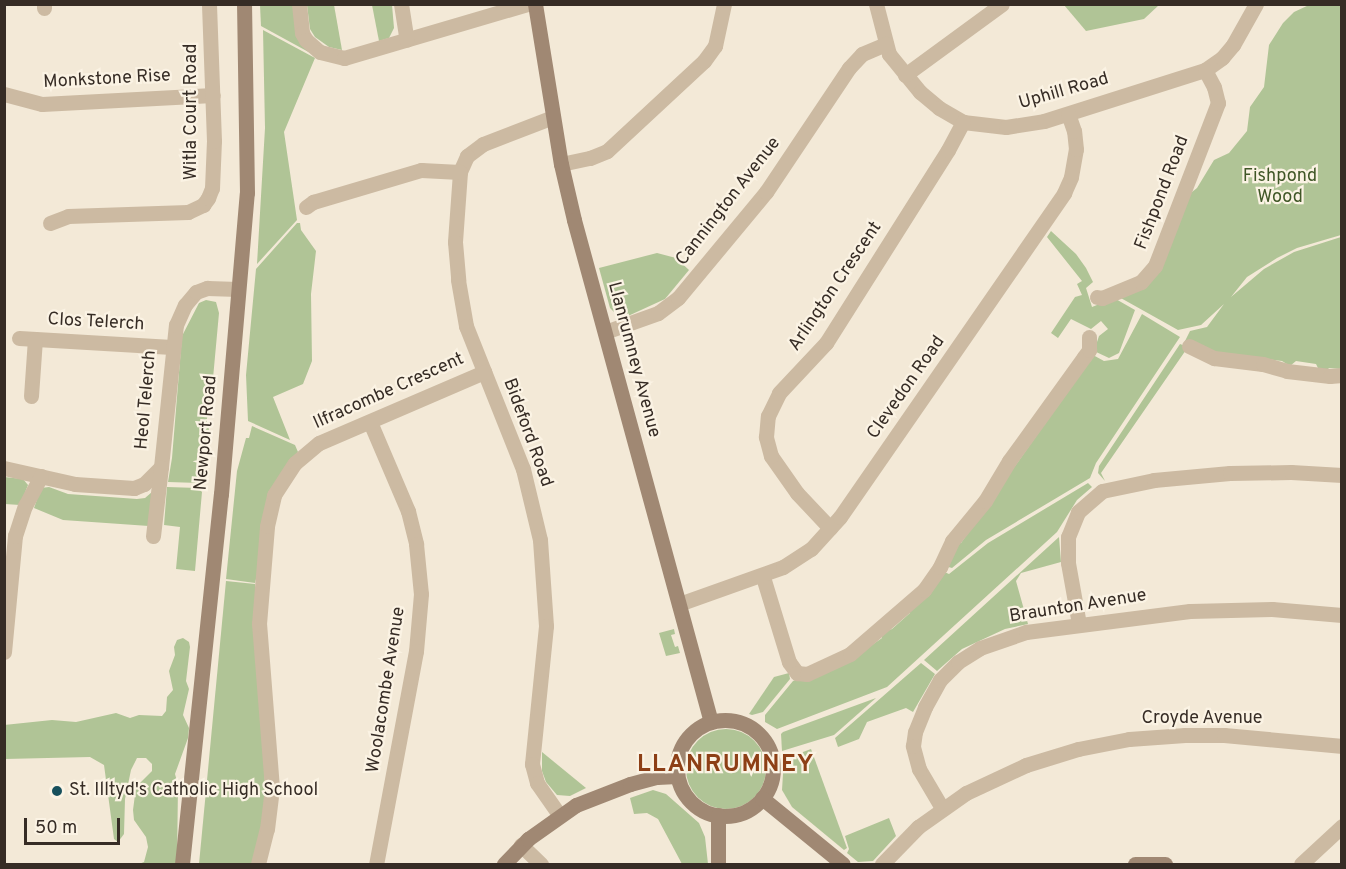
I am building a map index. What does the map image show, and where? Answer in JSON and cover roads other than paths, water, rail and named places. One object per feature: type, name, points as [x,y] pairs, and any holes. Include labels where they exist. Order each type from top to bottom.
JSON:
[{"type":"street","name":"Witla Court Road","points":[[50,223],[68,216],[188,212],[203,205],[212,188],[213,95],[209,4]]},
{"type":"street","name":"Newport Road","points":[[182,864],[220,504],[247,193],[244,4]]},
{"type":"street","points":[[299,4],[302,33],[313,47],[327,55],[344,58],[528,4]]},
{"type":"street","points":[[401,4],[407,40]]},
{"type":"street","name":"Llanrumney Avenue","points":[[534,4],[561,164],[711,722]]},
{"type":"street","points":[[561,164],[591,158],[607,151],[704,61],[715,46],[724,4]]},
{"type":"street","name":"Uphill Road","points":[[876,4],[886,44],[894,62],[939,108],[963,122],[1006,127],[1068,114],[1204,70],[1222,58],[1233,45],[1256,4]]},
{"type":"street","points":[[905,75],[1002,4]]},
{"type":"street","name":"Cannington Avenue","points":[[605,332],[658,313],[678,298],[766,192],[849,68],[862,54],[886,44]]},
{"type":"street","name":"Fishpond Road","points":[[1097,297],[1102,298],[1141,282],[1155,266],[1218,103],[1214,87],[1204,70]]},
{"type":"street","name":"Monkstone Rise","points":[[4,94],[42,104],[213,95]]},
{"type":"street","name":"Clevedon Road","points":[[679,604],[763,577],[800,557],[830,528],[1056,208],[1074,164],[1076,140],[1068,114]]},
{"type":"street","points":[[306,207],[313,202],[422,170],[460,172],[467,156],[474,149],[553,117]]},
{"type":"street","name":"Arlington Crescent","points":[[830,528],[797,493],[771,456],[766,437],[768,416],[779,393],[826,343],[948,150],[963,122]]},
{"type":"street","name":"Bideford Road","points":[[460,172],[455,242],[458,280],[466,326],[523,469],[540,540],[546,626],[532,764],[537,783],[559,815]]},
{"type":"street","name":"Heol Telerch","points":[[4,468],[75,484],[134,488],[144,484],[161,467],[176,325],[191,297],[207,288],[238,289]]},
{"type":"street","points":[[763,577],[789,662],[797,673],[807,674],[850,654],[924,590],[940,567],[952,541],[985,501],[1009,460],[1046,413],[1089,350],[1089,337]]},
{"type":"street","name":"Clos Telerch","points":[[19,338],[172,347]]},
{"type":"street","points":[[31,396],[35,339]]},
{"type":"street","points":[[1189,346],[1214,358],[1263,363],[1287,371],[1330,376],[1341,375]]},
{"type":"street","name":"Ilfracombe Crescent","points":[[258,864],[267,829],[272,788],[259,624],[260,585],[270,512],[279,485],[302,456],[319,443],[484,372]]},
{"type":"street","name":"Woolacombe Avenue","points":[[370,422],[408,511],[416,544],[421,594],[416,651],[376,864]]},
{"type":"street","points":[[153,536],[161,467]]},
{"type":"street","points":[[1079,624],[1068,563],[1068,537],[1078,512],[1102,491],[1154,480],[1230,473],[1291,472],[1341,476]]},
{"type":"street","points":[[4,652],[8,565],[25,507],[41,476]]},
{"type":"street","name":"Braunton Avenue","points":[[942,808],[923,780],[914,746],[920,718],[940,680],[958,662],[993,643],[1026,632],[1213,609],[1272,609],[1341,615]]},
{"type":"street","points":[[729,720],[743,723],[764,739],[773,760],[773,774],[762,798],[741,813],[718,815],[705,812],[688,799],[678,776],[677,761],[682,745],[695,730],[711,722],[729,720]]},
{"type":"street","name":"Croyde Avenue","points":[[882,864],[918,827],[942,808],[1005,774],[1051,757],[1104,743],[1155,737],[1224,735],[1341,746]]},
{"type":"street","points":[[504,864],[521,845],[559,815],[603,792],[657,777],[678,776]]},
{"type":"street","points":[[762,798],[843,864]]},
{"type":"street","points":[[718,815],[718,864]]},
{"type":"street","points":[[1301,864],[1341,826]]},
{"type":"street","points":[[521,845],[541,864]]},
{"type":"street","points":[[1135,864],[1165,864]]},
{"type":"place","name":"St. Illtyd's Catholic High School","points":[[57,791]]},
{"type":"district","name":"LLANRUMNEY","points":[[726,766]]},
{"type":"park label","name":"Fishpond Wood","points":[[1280,188]]}]
